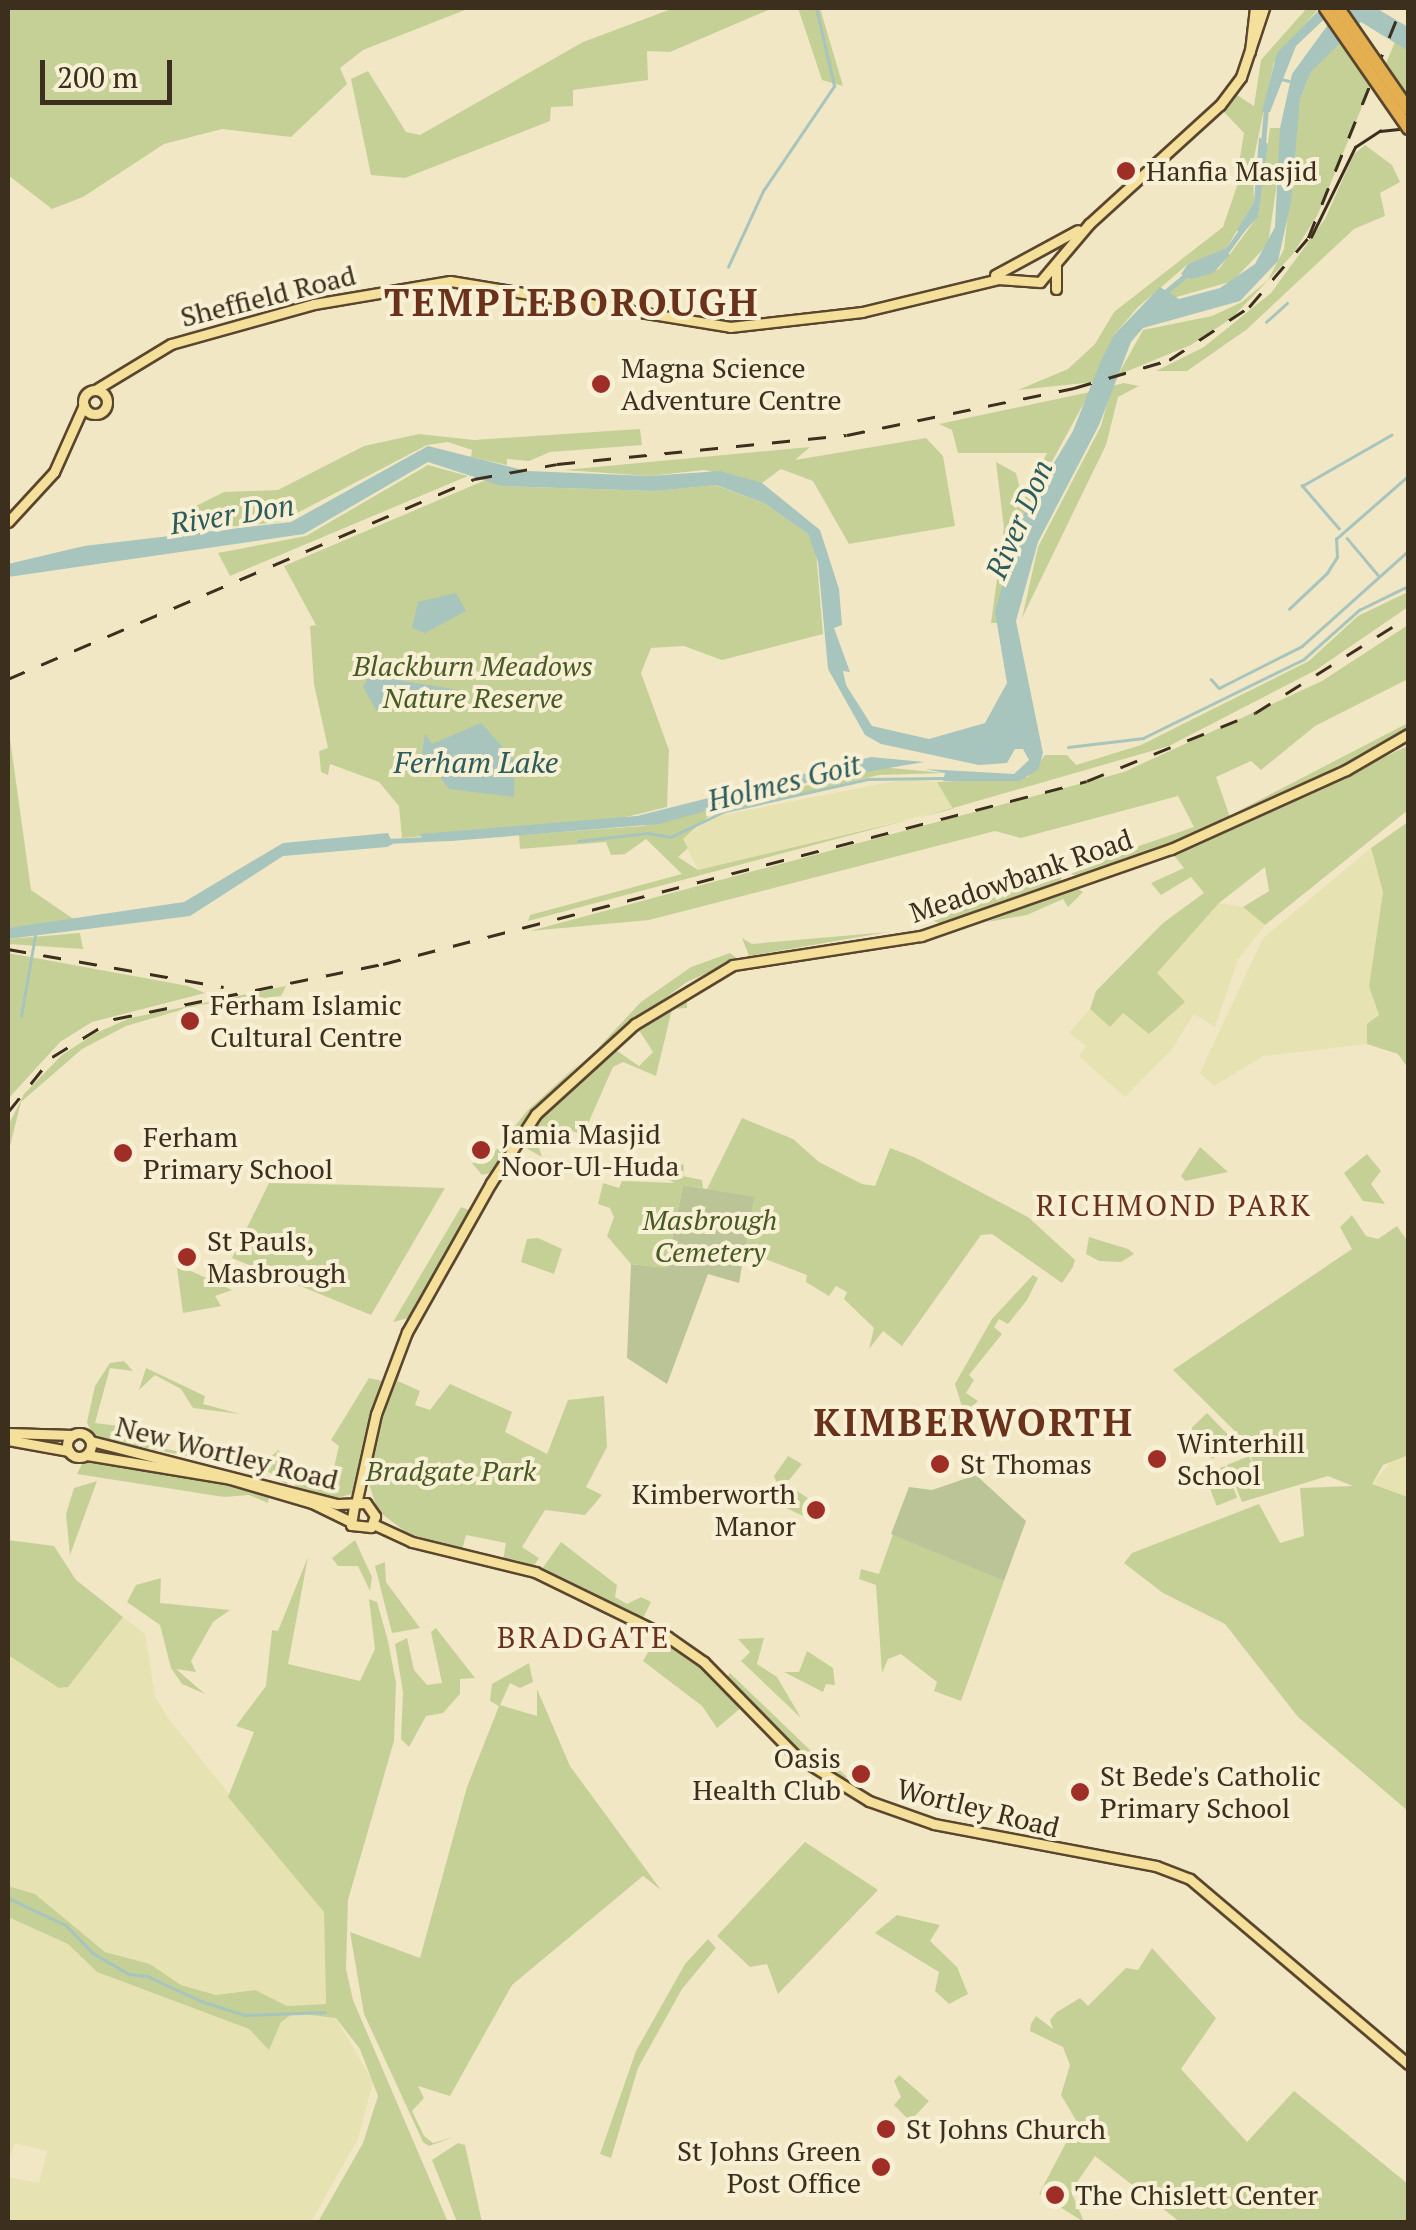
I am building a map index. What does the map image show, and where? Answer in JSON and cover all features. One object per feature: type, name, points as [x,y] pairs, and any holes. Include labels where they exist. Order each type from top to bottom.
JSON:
[{"type":"highway","points":[[1326,8],[1408,125]]},
{"type":"highway","points":[[1339,8],[1408,106]]},
{"type":"main road","name":"Sheffield Road","points":[[1250,54],[1255,8]]},
{"type":"main road","name":"Sheffield Road","points":[[1005,274],[1044,280],[1089,224],[1212,114],[1250,54],[1264,8]]},
{"type":"main road","name":"Sheffield Road","points":[[95,390],[170,344],[314,304],[450,281],[730,327],[862,312],[1005,274],[1089,224]]},
{"type":"main road","points":[[1043,252],[1057,263],[1056,289]]},
{"type":"main road","points":[[79,426],[107,401],[111,383]]},
{"type":"main road","points":[[8,522],[41,492],[95,390],[107,401]]},
{"type":"main road","points":[[84,405],[95,414]]},
{"type":"main road","name":"Meadowbank Road","points":[[349,1521],[408,1332],[491,1183],[534,1117],[585,1064],[713,972],[763,958],[941,930],[1171,849],[1408,736]]},
{"type":"main road","points":[[69,1451],[73,1435]]},
{"type":"main road","name":"New Wortley Road","points":[[8,1437],[73,1435],[312,1499],[373,1509]]},
{"type":"main road","name":"New Wortley Road","points":[[8,1437],[87,1455],[142,1459],[276,1488]]},
{"type":"main road","points":[[87,1455],[91,1440]]},
{"type":"main road","points":[[362,1471],[373,1509],[373,1524]]},
{"type":"main road","name":"New Wortley Road","points":[[312,1499],[349,1521]]},
{"type":"main road","name":"Wortley Road","points":[[373,1509],[426,1545]]},
{"type":"main road","name":"Wortley Road","points":[[349,1521],[358,1530],[373,1524],[426,1545],[556,1580],[668,1637],[704,1662],[796,1756],[868,1801],[934,1824],[1178,1873],[1408,2064]]},
{"type":"shaded area","points":[[905,779],[937,782],[953,808],[698,870],[683,839],[713,817]]},
{"type":"shaded area","points":[[1371,848],[1383,892],[1369,986],[1380,1015],[1367,1024],[1367,1044],[1263,1056],[1214,1086],[1200,1073],[1263,938]]},
{"type":"shaded area","points":[[1219,903],[1243,907],[1265,925],[1238,960],[1215,1027],[1194,1014],[1172,1049],[1125,1097],[1079,1056],[1086,1046],[1069,1033],[1090,1009],[1110,1027],[1122,1013],[1149,1033],[1156,974]]},
{"type":"shaded area","points":[[1397,1455],[1408,1456],[1408,1497],[1372,1484]]},
{"type":"shaded area","points":[[123,1617],[145,1634],[155,1696],[168,1718],[324,1912],[326,2005],[287,2006],[254,1990],[216,1995],[181,1985],[150,1964],[105,1952],[35,1894],[8,1886],[8,1655],[59,1688],[68,1687]]},
{"type":"shaded area","points":[[8,1917],[68,1944],[97,1972],[249,2029],[269,2049],[281,2022],[294,2013],[336,2018],[373,2082],[358,2139],[311,2222],[9,2222],[8,2177],[39,2183],[47,2151],[15,2143],[8,2162]]},
{"type":"green space","points":[[8,8],[470,8],[363,50],[340,68],[347,84],[291,137],[222,129],[164,144],[83,197],[52,209],[8,175]]},
{"type":"green space","points":[[674,8],[773,8],[670,52],[647,51],[648,80],[573,90],[573,106],[551,107],[550,121],[405,178],[371,175],[351,79],[368,71],[406,132],[420,135],[583,42]]},
{"type":"green space","points":[[798,8],[820,8],[843,86],[822,80]]},
{"type":"green space","points":[[1307,8],[1318,9],[1274,62],[1253,162],[1254,202],[1226,249],[1188,264],[1138,307],[1114,335],[1094,382],[1018,390],[1068,369],[1095,344],[1114,312],[1223,227],[1238,183],[1246,179],[1237,176],[1244,133],[1223,111],[1237,95],[1254,106],[1261,60]]},
{"type":"green space","points":[[1340,40],[1371,85],[1318,214],[1293,254],[1232,318],[1191,345],[1118,375],[1143,330],[1212,316],[1242,302],[1268,280],[1284,249],[1300,99],[1311,72]]},
{"type":"green space","points":[[1395,42],[1408,51],[1406,93],[1386,63]]},
{"type":"green space","points":[[1270,128],[1280,128],[1281,156],[1268,244],[1233,281],[1173,298],[1168,291],[1183,277],[1219,269],[1258,216]]},
{"type":"green space","points":[[1365,145],[1392,165],[1400,182],[1380,193],[1385,216],[1354,229],[1246,330],[1187,371],[1156,371],[1204,347],[1271,293],[1325,219],[1354,154]]},
{"type":"green space","points":[[1112,386],[1139,386],[1118,397],[1106,445],[1022,618],[1038,547],[1101,426]]},
{"type":"green space","points":[[1090,392],[1021,518],[997,623],[991,623],[1004,528],[996,462],[1016,473],[1023,501],[1047,453],[958,453],[952,430],[939,424]]},
{"type":"green space","points":[[640,429],[642,445],[550,452],[529,461],[507,459],[507,465],[471,457],[472,450],[448,442],[427,445],[280,522],[205,529],[194,507],[224,492],[278,490],[364,446],[419,434],[474,440]]},
{"type":"green space","points":[[926,438],[943,456],[955,526],[849,544],[813,481],[781,469],[762,483],[704,470],[649,476],[564,470],[810,447],[795,460]]},
{"type":"green space","points":[[428,465],[468,476],[230,576],[218,553],[306,536]]},
{"type":"green space","name":"Blackburn Meadows Nature Reserve","points":[[488,479],[503,486],[655,491],[715,485],[764,503],[808,534],[816,552],[823,634],[722,660],[684,646],[651,648],[641,673],[669,750],[667,807],[622,818],[402,838],[399,806],[379,782],[330,764],[328,775],[321,772],[319,751],[328,748],[314,684],[310,626],[316,625],[284,566]]},
{"type":"green space","points":[[1408,592],[1408,607],[1316,670],[1169,746],[952,808],[937,782],[1028,777],[1045,755],[1067,755],[1076,765],[1141,745],[1309,661],[1358,616]]},
{"type":"green space","points":[[1408,625],[1408,679],[1315,726],[1261,770],[1251,761],[1216,777],[1231,820],[1162,848],[1077,877],[1067,871],[1194,827],[1178,796],[1021,838],[995,831],[649,920],[530,931],[1124,772],[1322,681]]},
{"type":"green space","points":[[1408,723],[1408,730],[1357,761],[1238,811]]},
{"type":"green space","points":[[8,724],[31,890],[75,920],[8,928]]},
{"type":"green space","points":[[1408,746],[1408,810],[1265,925],[1243,907],[1269,891],[1265,867],[1219,903],[1157,973],[1185,1002],[1149,1034],[1123,1013],[1110,1027],[1090,1009],[1096,991],[1163,923],[1204,893],[1191,877],[1161,895],[1151,883],[1184,868],[1173,854]]},
{"type":"green space","points":[[880,767],[945,773],[879,775],[750,806],[725,806]]},
{"type":"green space","points":[[719,807],[683,839],[688,848],[678,857],[698,870],[915,818],[528,921],[530,915],[682,874],[646,839],[625,854],[611,855],[606,842],[520,849],[519,835],[643,826]]},
{"type":"green space","points":[[1408,822],[1408,1068],[1398,1054],[1367,1044],[1367,1024],[1379,1015],[1369,986],[1383,892],[1371,848]]},
{"type":"green space","points":[[1062,873],[1060,884],[944,925],[931,920]]},
{"type":"green space","points":[[1075,887],[1083,892],[1068,907],[1063,899],[1027,915],[987,922]]},
{"type":"green space","points":[[888,932],[749,956],[742,938],[752,944]]},
{"type":"green space","points":[[80,933],[83,949],[8,944],[8,939]]},
{"type":"green space","points":[[8,953],[188,986],[205,993],[92,1022],[60,1042],[8,1099]]},
{"type":"green space","points":[[730,953],[738,959],[687,982],[598,1048],[641,1002],[691,967]]},
{"type":"green space","points":[[286,986],[281,996],[198,1005],[126,1026],[82,1049],[21,1102],[8,1154],[8,1126],[24,1094],[62,1055],[94,1034],[130,1018]]},
{"type":"green space","points":[[687,995],[687,1008],[672,1009],[656,1076],[623,1062],[613,1067],[583,1135],[569,1130],[549,1138],[538,1145],[542,1157],[526,1148],[523,1140],[549,1108],[613,1048],[639,1066],[653,1052],[637,1027]]},
{"type":"green space","points":[[583,1060],[535,1109],[493,1172],[482,1175],[472,1163],[488,1160],[527,1111]]},
{"type":"green space","points":[[742,1118],[793,1139],[819,1162],[862,1184],[875,1186],[890,1148],[914,1157],[1028,1217],[1075,1260],[1073,1267],[1062,1283],[992,1234],[981,1235],[902,1346],[883,1331],[869,1349],[874,1328],[844,1299],[847,1292],[836,1286],[829,1296],[806,1282],[807,1275],[744,1251],[753,1198],[707,1189]]},
{"type":"green space","points":[[1200,1147],[1228,1172],[1185,1181],[1181,1176]]},
{"type":"green space","points":[[1367,1154],[1381,1171],[1371,1184],[1385,1204],[1363,1201],[1344,1173]]},
{"type":"green space","points":[[657,1159],[684,1165],[683,1176],[702,1180],[703,1188],[683,1185],[666,1268],[631,1264],[607,1236],[614,1217],[610,1208],[598,1204],[603,1183],[619,1188],[622,1181],[675,1183],[659,1175]]},
{"type":"green space","points":[[269,1183],[445,1188],[371,1315],[232,1258]]},
{"type":"green space","name":"Masbrough Cemetery","points":[[683,1185],[754,1197],[739,1283],[708,1274],[667,1384],[627,1358],[631,1264],[666,1268]]},
{"type":"green space","points":[[461,1207],[469,1210],[408,1318],[393,1322]]},
{"type":"green space","points":[[1352,1215],[1366,1236],[1378,1239],[1397,1226],[1408,1242],[1408,1455],[1383,1465],[1372,1484],[1408,1497],[1408,1811],[1298,1717],[1225,1624],[1163,1593],[1124,1563],[1132,1553],[1259,1504],[1280,1543],[1304,1536],[1300,1488],[1353,1486],[1328,1476],[1242,1502],[1227,1465],[1249,1456],[1261,1481],[1243,1439],[1173,1370],[1352,1249],[1340,1227]]},
{"type":"green space","points":[[1089,1237],[1134,1254],[1121,1262],[1099,1261],[1086,1254]]},
{"type":"green space","points":[[538,1238],[562,1249],[554,1274],[521,1262],[527,1239]]},
{"type":"green space","points":[[177,1268],[232,1290],[215,1296],[221,1306],[183,1313]]},
{"type":"green space","points":[[1033,1275],[1038,1278],[1027,1300],[1008,1324],[999,1319],[994,1327],[1002,1334],[969,1375],[974,1380],[966,1393],[978,1401],[962,1416],[935,1423],[962,1407],[955,1384],[992,1319]]},
{"type":"green space","name":"Bradgate Park","points":[[406,1348],[398,1381],[420,1391],[415,1405],[430,1410],[450,1384],[512,1412],[505,1432],[547,1454],[568,1400],[604,1396],[607,1447],[586,1487],[602,1495],[585,1515],[545,1510],[522,1547],[539,1558],[533,1567],[503,1561],[506,1543],[466,1535],[462,1550],[407,1533],[378,1511],[365,1472]]},
{"type":"green space","points":[[124,1361],[133,1371],[110,1368],[95,1423],[135,1428],[133,1442],[238,1464],[262,1466],[278,1450],[289,1464],[287,1485],[267,1471],[93,1438],[87,1422],[95,1386],[110,1363]]},
{"type":"green space","points":[[146,1368],[205,1396],[203,1404],[240,1414],[193,1408],[181,1389],[155,1375],[139,1390]]},
{"type":"green space","points":[[369,1378],[382,1381],[352,1494],[332,1499],[295,1487],[296,1473],[306,1470],[329,1489],[339,1446],[331,1440]]},
{"type":"green space","points":[[1207,1413],[1233,1440],[1213,1459],[1187,1432]]},
{"type":"green space","points":[[788,1456],[802,1464],[786,1484],[808,1498],[803,1506],[814,1521],[786,1508],[774,1476]]},
{"type":"green space","points":[[111,1457],[229,1481],[269,1497],[268,1503],[249,1495],[224,1497],[77,1474],[84,1460]]},
{"type":"green space","points":[[1225,1466],[1237,1498],[1217,1506],[1204,1474]]},
{"type":"green space","points":[[976,1475],[1026,1521],[1004,1581],[891,1534],[909,1487],[932,1490]]},
{"type":"green space","points":[[97,1481],[70,1555],[66,1514],[74,1488]]},
{"type":"green space","points":[[893,1534],[1004,1581],[961,1701],[934,1691],[937,1682],[901,1654],[888,1659],[882,1673],[876,1585],[859,1579],[861,1569],[879,1574]]},
{"type":"green space","points":[[8,1540],[54,1546],[76,1580],[123,1617],[68,1687],[59,1688],[8,1655]]},
{"type":"green space","points":[[355,1540],[372,1577],[370,1591],[358,1566],[338,1566],[332,1558]]},
{"type":"green space","points":[[561,1542],[617,1585],[615,1597],[627,1604],[641,1597],[651,1602],[643,1618],[542,1569]]},
{"type":"green space","points":[[308,1557],[288,1664],[360,1681],[375,1649],[369,1599],[377,1602],[388,1641],[396,1683],[394,1741],[348,1900],[346,1969],[353,2000],[448,2222],[318,2222],[363,2143],[378,2096],[360,2049],[336,2018],[294,2013],[281,2022],[269,2050],[249,2029],[97,1972],[68,1944],[8,1917],[8,1886],[35,1894],[105,1952],[150,1964],[181,1985],[216,1995],[255,1990],[287,2006],[326,2004],[324,1912],[228,1797],[254,1732],[236,1726],[266,1686],[272,1630],[278,1631]]},
{"type":"green space","points":[[385,1562],[386,1582],[420,1628],[392,1633],[375,1566]]},
{"type":"green space","points":[[161,1578],[160,1603],[230,1610],[213,1622],[191,1661],[196,1672],[176,1669],[205,1694],[182,1684],[171,1668],[160,1625],[127,1602],[136,1585]]},
{"type":"green space","points":[[436,1628],[475,1678],[460,1679],[460,1694],[443,1713],[426,1716],[409,1747],[401,1739],[403,1692],[395,1644],[407,1638],[414,1670],[427,1685],[442,1683],[431,1632]]},
{"type":"green space","points":[[658,1635],[696,1660],[742,1707],[717,1728],[702,1706],[643,1661]]},
{"type":"green space","points":[[764,1638],[757,1664],[777,1677],[801,1718],[741,1661],[750,1652],[738,1639]]},
{"type":"green space","points":[[807,1651],[833,1668],[835,1685],[826,1684],[823,1692],[784,1672],[799,1672]]},
{"type":"green space","points":[[529,1663],[533,1682],[520,1688],[510,1683],[500,1705],[537,1716],[537,1689],[570,1766],[661,1890],[643,1876],[512,1985],[450,2096],[418,2086],[424,2098],[412,2111],[424,2136],[433,2143],[454,2137],[429,2146],[423,2142],[364,2014],[350,1932],[420,1958],[467,1787],[499,1706],[490,1701],[492,1684]]},
{"type":"green space","points":[[730,1673],[811,1751],[820,1754],[827,1745],[824,1756],[847,1777],[840,1780],[798,1753],[726,1679]]},
{"type":"green space","points":[[805,1842],[878,1890],[778,1994],[767,1964],[750,1967],[717,1936]]},
{"type":"green space","points":[[897,1915],[940,1925],[930,1941],[957,1967],[968,1994],[949,2004],[935,1991],[939,1972],[875,1933]]},
{"type":"green space","points":[[708,1939],[716,1948],[682,1989],[638,2068],[611,2158],[600,2154],[636,2051],[685,1964]]},
{"type":"green space","points":[[1152,1948],[1216,2018],[1181,2069],[1247,2142],[1294,2091],[1408,2184],[1408,2222],[1180,2222],[1095,2156],[1071,2191],[1084,2222],[1039,2194],[1077,2122],[1061,2095],[1070,2065],[1063,2047],[1030,2031],[1031,2024],[1036,2016],[1053,2029],[1050,2020],[1057,2012],[1080,1998],[1088,2006],[1126,1968],[1138,1970]]},
{"type":"green space","points":[[899,2075],[929,2101],[910,2121],[894,2105],[901,2097],[894,2081]]},
{"type":"green space","points":[[458,2143],[465,2145],[482,2222],[457,2222],[432,2160]]},
{"type":"water","points":[[1321,8],[1336,8],[1296,46],[1270,112],[1262,112],[1277,53]]},
{"type":"water","points":[[1354,8],[1376,8],[1408,27],[1408,51],[1361,22],[1311,72],[1300,99],[1291,202],[1278,261],[1240,301],[1143,328],[1131,342],[1099,425],[1038,542],[1016,621],[1043,753],[1038,770],[1019,781],[943,781],[945,773],[925,769],[1014,774],[1029,760],[1023,749],[1015,749],[1007,763],[979,765],[881,744],[865,735],[828,669],[818,562],[808,534],[764,503],[716,485],[655,491],[502,486],[428,462],[304,534],[8,577],[8,564],[84,546],[291,522],[428,446],[527,471],[649,476],[720,471],[762,483],[820,530],[839,589],[842,625],[834,628],[850,672],[843,671],[846,685],[872,726],[929,739],[985,723],[1007,683],[995,612],[1021,518],[1073,431],[1114,335],[1160,287],[1179,299],[1220,288],[1255,264],[1275,227],[1280,128],[1292,74],[1327,26]]},
{"type":"water","points":[[1259,137],[1268,144],[1258,217],[1241,235],[1237,230],[1254,202]]},
{"type":"water","points":[[1224,249],[1230,255],[1213,273],[1191,279],[1181,274],[1188,264]]},
{"type":"water","points":[[456,593],[466,611],[425,633],[412,628],[418,602]]},
{"type":"water","points":[[373,670],[378,677],[453,689],[461,701],[376,710],[363,687]]},
{"type":"water","name":"Ferham Lake","points":[[481,723],[515,761],[514,797],[449,789],[422,753],[425,734],[432,744]]},
{"type":"water","points":[[871,757],[924,762],[813,781],[659,824],[451,841],[424,842],[420,834],[637,816]]},
{"type":"water","points":[[388,833],[393,844],[387,847],[283,856],[190,916],[8,939],[8,928],[184,902],[283,843]]},
{"type":"waterway","points":[[728,267],[763,191],[834,86],[816,8]]},
{"type":"waterway","points":[[1281,79],[1289,81]]},
{"type":"waterway","points":[[1263,143],[1266,109]]},
{"type":"waterway","points":[[1225,253],[1242,230]]},
{"type":"waterway","points":[[1163,294],[1189,272]]},
{"type":"waterway","points":[[1266,322],[1287,303]]},
{"type":"waterway","points":[[1339,529],[1302,486],[1391,435]]},
{"type":"waterway","points":[[1289,609],[1327,573],[1337,557],[1336,539],[1408,476]]},
{"type":"waterway","points":[[1347,538],[1378,575]]},
{"type":"waterway","points":[[1211,679],[1219,688],[1302,646],[1408,551]]},
{"type":"waterway","points":[[1068,747],[1143,738],[1304,659],[1359,610],[1408,586]]},
{"type":"waterway","name":"Holmes Goit","points":[[578,841],[648,833],[671,837],[725,811],[868,779],[943,778]]},
{"type":"waterway","points":[[388,841],[427,839]]},
{"type":"waterway","points":[[21,1016],[35,936]]},
{"type":"waterway","points":[[8,1898],[66,1925],[93,1953],[129,1974],[147,1976],[201,2001],[245,2015],[325,2012]]},
{"type":"tram line","points":[[1311,237],[1355,147],[1380,131],[1408,128]]},
{"type":"railway","points":[[8,679],[474,479],[557,464],[847,435],[1074,388],[1169,360],[1249,307],[1308,238],[1401,8]]},
{"type":"railway","points":[[8,1112],[52,1057],[114,1019],[383,964],[1087,781],[1255,713],[1408,617]]},
{"type":"railway","points":[[8,949],[224,987]]},
{"type":"place","name":"Hanfia Masjid","points":[[1126,171]]},
{"type":"place","name":"Magna Science Adventure Centre","points":[[601,384]]},
{"type":"place","name":"Ferham Islamic Cultural Centre","points":[[190,1021]]},
{"type":"place","name":"Jamia Masjid Noor-Ul-Huda","points":[[481,1150]]},
{"type":"place","name":"Ferham Primary School","points":[[123,1153]]},
{"type":"place","name":"St Pauls, Masbrough","points":[[187,1257]]},
{"type":"place","name":"Winterhill School","points":[[1157,1459]]},
{"type":"place","name":"St Thomas","points":[[940,1464]]},
{"type":"place","name":"Kimberworth Manor","points":[[816,1510]]},
{"type":"place","name":"Oasis Health Club","points":[[861,1774]]},
{"type":"place","name":"St Bede's Catholic Primary School","points":[[1080,1792]]},
{"type":"place","name":"St Johns Church","points":[[886,2129]]},
{"type":"place","name":"St Johns Green Post Office","points":[[881,2167]]},
{"type":"place","name":"The Chislett Center","points":[[1055,2195]]},
{"type":"district","name":"TEMPLEBOROUGH","points":[[572,303]]},
{"type":"district","name":"RICHMOND PARK","points":[[1174,1205]]},
{"type":"district","name":"KIMBERWORTH","points":[[974,1423]]},
{"type":"district","name":"BRADGATE","points":[[584,1637]]},
{"type":"water label","name":"River Don","points":[[232,514]]},
{"type":"water label","name":"River Don","points":[[1019,519]]}]
